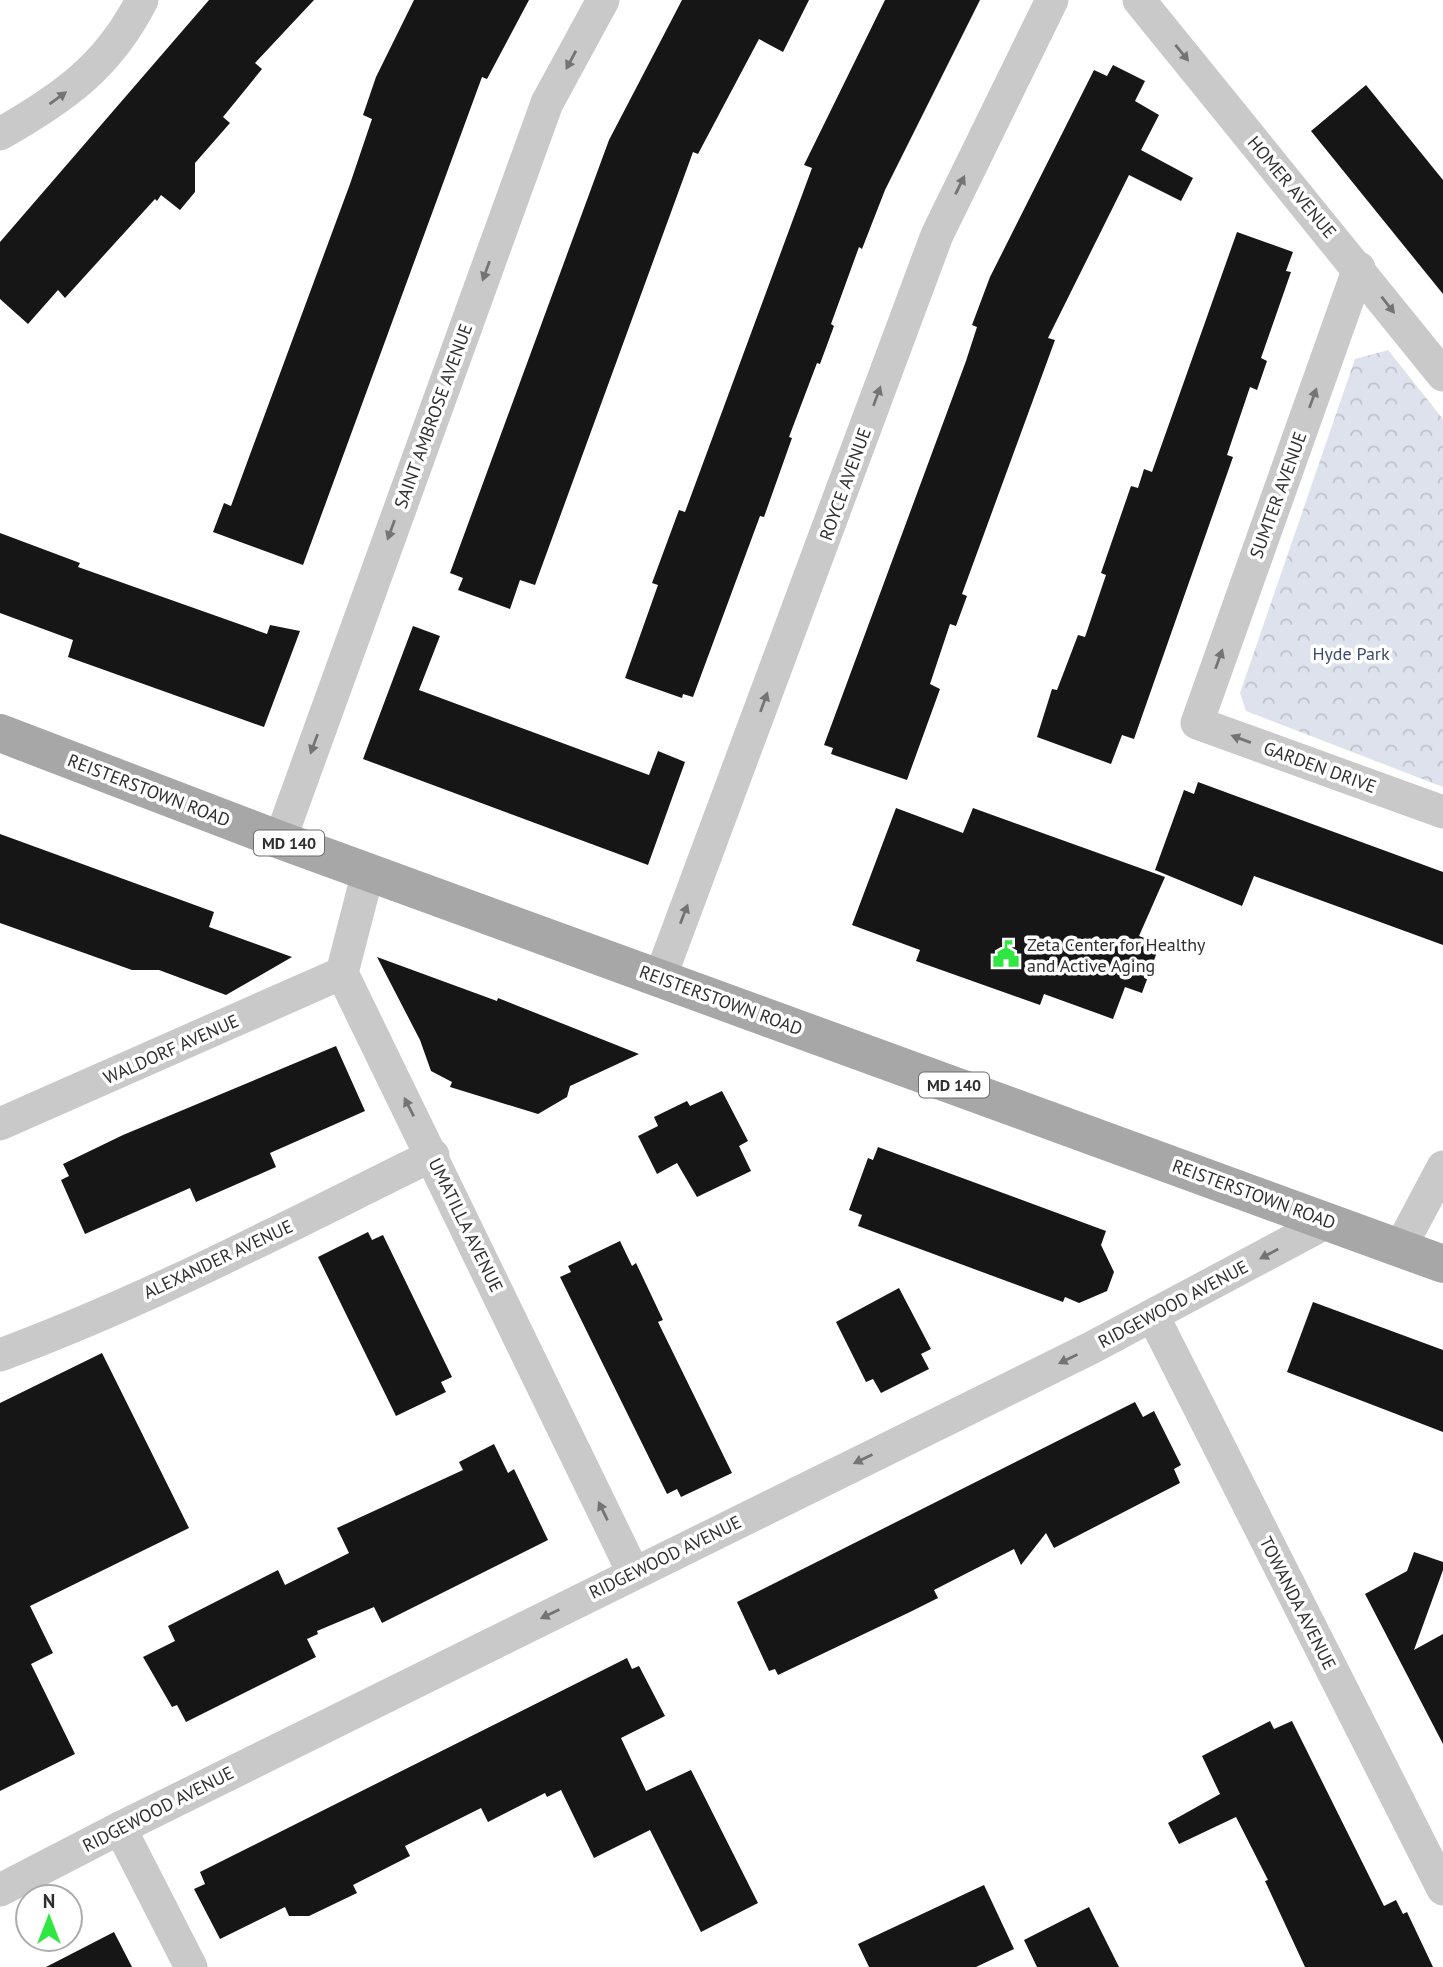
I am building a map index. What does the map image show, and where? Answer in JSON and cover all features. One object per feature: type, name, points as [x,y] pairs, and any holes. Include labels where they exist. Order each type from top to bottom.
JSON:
[{"type":"main road","name":"REISTERSTOWN ROAD","points":[[0,733],[368,872],[1329,1221],[1443,1265]]},
{"type":"street","points":[[0,134],[75,86],[108,55],[128,27],[142,0]]},
{"type":"street","name":"SAINT AMBROSE AVENUE","points":[[280,839],[547,103],[603,0]]},
{"type":"street","name":"ROYCE AVENUE","points":[[660,978],[937,235],[1052,0]]},
{"type":"street","name":"HOMER AVENUE","points":[[1139,0],[1359,268],[1443,375]]},
{"type":"street","name":"SUMTER AVENUE","points":[[1196,723],[1359,268]]},
{"type":"street","name":"GARDEN DRIVE","points":[[1196,723],[1443,812]]},
{"type":"street","points":[[342,973],[368,872]]},
{"type":"street","name":"WALDORF AVENUE","points":[[0,1124],[342,973]]},
{"type":"street","name":"UMATILLA AVENUE","points":[[342,973],[433,1155],[633,1572]]},
{"type":"street","name":"ALEXANDER AVENUE","points":[[0,1355],[51,1336],[186,1275],[433,1155]]},
{"type":"street","points":[[1400,1248],[1443,1167]]},
{"type":"street","name":"RIDGEWOOD AVENUE","points":[[0,1890],[633,1572],[1153,1316],[1329,1221]]},
{"type":"street","name":"TOWANDA AVENUE","points":[[1153,1316],[1443,1889]]},
{"type":"street","points":[[120,1828],[191,1967]]},
{"type":"green space","name":"Hyde Park","points":[[1388,350],[1443,419],[1443,787],[1246,711],[1240,693],[1355,359]]},
{"type":"building","points":[[209,0],[314,0],[255,63],[262,69],[223,117],[230,123],[195,163],[195,192],[180,210],[161,195],[157,201],[155,199],[65,298],[58,290],[28,324],[0,299],[0,242]]},
{"type":"building","points":[[414,0],[529,0],[487,79],[482,77],[303,565],[213,532],[224,503],[231,506],[350,184],[372,119],[363,115],[376,77]]},
{"type":"building","points":[[682,0],[809,0],[783,52],[759,39],[698,154],[693,152],[535,585],[520,580],[510,609],[458,590],[463,578],[450,573],[609,140]]},
{"type":"building","points":[[885,0],[980,0],[885,190],[862,249],[859,247],[831,324],[834,326],[820,364],[817,363],[789,437],[792,438],[764,517],[760,516],[693,697],[683,694],[682,698],[625,678],[658,585],[652,583],[679,510],[685,512],[812,168],[804,165]]},
{"type":"building","points":[[1113,65],[1145,81],[1135,101],[1159,115],[1141,150],[1193,178],[1181,201],[1129,175],[1048,338],[1055,340],[962,594],[967,596],[956,626],[950,624],[930,684],[940,689],[907,780],[831,754],[833,748],[824,745],[966,361],[977,327],[972,325],[990,277],[1094,70],[1107,76]]},
{"type":"building","points":[[1366,85],[1443,180],[1443,294],[1311,131]]},
{"type":"building","points":[[1237,232],[1293,252],[1286,271],[1291,272],[1261,358],[1267,361],[1257,390],[1250,387],[1227,455],[1233,457],[1134,739],[1122,735],[1111,764],[1037,737],[1052,689],[1057,690],[1078,635],[1085,637],[1106,575],[1101,573],[1131,486],[1138,488],[1144,469],[1152,472]]},
{"type":"building","points":[[0,533],[80,563],[78,567],[267,634],[270,625],[300,631],[264,727],[68,657],[73,640],[0,613]]},
{"type":"building","points":[[413,626],[440,636],[419,690],[649,775],[658,751],[685,762],[648,865],[363,759]]},
{"type":"building","points":[[1198,782],[1443,872],[1443,945],[1254,876],[1242,906],[1155,870],[1184,790],[1194,794]]},
{"type":"building","points":[[896,808],[963,833],[973,808],[1165,877],[1139,936],[1160,944],[1142,993],[1125,987],[1113,1019],[1044,994],[1040,1005],[916,961],[920,950],[852,925]]},
{"type":"building","points":[[0,834],[214,912],[209,927],[292,957],[226,995],[159,970],[132,970],[0,923]]},
{"type":"building","points":[[377,957],[497,1001],[498,998],[639,1054],[570,1086],[567,1097],[538,1114],[450,1087],[452,1082],[431,1071],[420,1040]]},
{"type":"building","points":[[336,1046],[365,1111],[270,1153],[276,1167],[196,1202],[190,1188],[85,1234],[61,1180],[69,1176],[63,1164],[123,1135]]},
{"type":"building","points":[[722,1091],[748,1141],[739,1146],[751,1171],[697,1197],[677,1163],[657,1174],[638,1136],[658,1126],[654,1117],[687,1101],[690,1106]]},
{"type":"building","points":[[878,1147],[1106,1231],[1101,1245],[1114,1272],[1107,1291],[1079,1303],[1065,1297],[1063,1302],[858,1226],[862,1215],[849,1210],[868,1158],[873,1160]]},
{"type":"building","points":[[368,1232],[372,1240],[383,1235],[452,1377],[441,1382],[446,1392],[396,1416],[318,1257]]},
{"type":"building","points":[[620,1241],[632,1266],[636,1263],[663,1320],[658,1322],[732,1473],[681,1497],[677,1489],[667,1494],[560,1277],[571,1272],[568,1266]]},
{"type":"building","points":[[899,1288],[931,1349],[921,1354],[929,1369],[881,1393],[873,1379],[866,1382],[836,1322]]},
{"type":"building","points":[[1313,1302],[1443,1350],[1443,1432],[1287,1372]]},
{"type":"building","points":[[102,1353],[189,1528],[30,1606],[53,1653],[31,1664],[75,1754],[0,1791],[0,1403]]},
{"type":"building","points":[[1135,1402],[1143,1417],[1154,1411],[1181,1465],[1174,1469],[1180,1483],[1054,1548],[1046,1533],[1021,1565],[1014,1549],[934,1590],[938,1598],[910,1612],[778,1675],[775,1669],[769,1671],[737,1602]]},
{"type":"building","points":[[494,1444],[508,1473],[514,1469],[548,1540],[382,1623],[374,1607],[317,1631],[318,1634],[307,1639],[316,1657],[186,1722],[177,1705],[172,1707],[143,1657],[175,1641],[168,1626],[278,1570],[285,1585],[349,1553],[337,1528],[463,1470],[459,1462]]},
{"type":"building","points":[[1414,1552],[1443,1562],[1443,1570],[1414,1650],[1443,1634],[1443,1744],[1365,1594],[1407,1571]]},
{"type":"building","points":[[627,1658],[632,1669],[639,1666],[665,1716],[621,1738],[646,1791],[691,1770],[758,1903],[701,1932],[650,1830],[594,1858],[561,1790],[547,1797],[545,1793],[488,1822],[481,1808],[405,1846],[410,1856],[353,1885],[357,1893],[309,1916],[289,1916],[285,1907],[220,1939],[194,1889],[205,1884],[200,1872]]},
{"type":"building","points":[[1270,1721],[1274,1729],[1292,1721],[1384,1906],[1396,1900],[1403,1914],[1407,1912],[1433,1967],[1305,1967],[1265,1881],[1268,1880],[1236,1817],[1179,1844],[1168,1823],[1220,1794],[1202,1756]]},
{"type":"building","points":[[984,1885],[1014,1949],[976,1967],[869,1967],[858,1944]]},
{"type":"building","points":[[1089,1907],[1119,1967],[1037,1967],[1024,1940]]},
{"type":"building","points":[[114,1932],[132,1967],[46,1967],[73,1953],[84,1953],[84,1947]]},
{"type":"place","name":"Zeta Center for Healthy and Active Aging","points":[[1006,954]]}]
